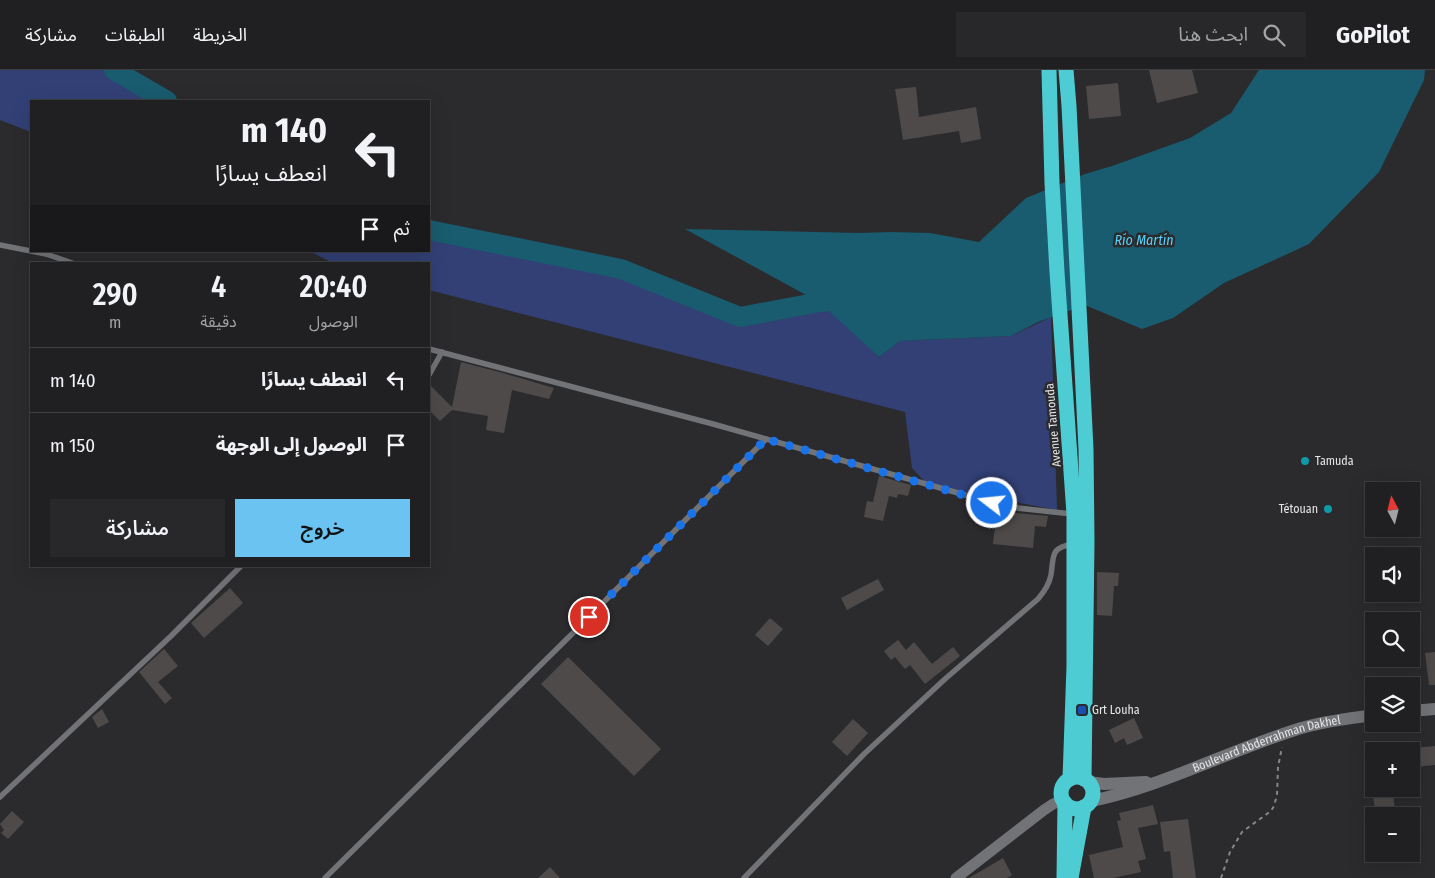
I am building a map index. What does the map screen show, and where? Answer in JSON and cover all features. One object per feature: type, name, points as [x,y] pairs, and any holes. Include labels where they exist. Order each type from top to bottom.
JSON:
[{"type":"highway","name":"Avenue Tamouda","points":[[1049,70],[1052,183],[1064,374],[1071,446],[1074,514],[1074,666],[1081,780]]},
{"type":"highway","points":[[1066,70],[1070,106],[1086,440],[1087,541],[1081,780],[1093,791],[1087,804],[1071,878]]},
{"type":"highway","points":[[1064,878],[1061,800],[1066,782],[1081,780]]},
{"type":"highway","points":[[1061,800],[1074,808],[1087,804]]},
{"type":"street","points":[[1420,710],[1435,709]]},
{"type":"street","name":"Boulevard Abderrahman Dakhel","points":[[1087,804],[1161,781],[1283,734],[1310,726],[1365,717]]},
{"type":"street","name":"Boulevard Abderrahman Dakhel","points":[[1081,780],[1104,784],[1161,781]]},
{"type":"street","points":[[956,878],[1061,800]]},
{"type":"lane","points":[[0,245],[30,251]]},
{"type":"lane","points":[[36,252],[69,262]]},
{"type":"lane","points":[[430,349],[766,439],[1008,507],[1074,514]]},
{"type":"lane","points":[[430,373],[442,352]]},
{"type":"lane","points":[[326,878],[766,439]]},
{"type":"lane","points":[[744,878],[864,754],[945,679],[1038,599],[1048,583],[1053,555],[1060,548],[1073,544]]},
{"type":"lane","points":[[0,798],[240,567]]},
{"type":"path","points":[[1221,878],[1230,852],[1242,832],[1271,811],[1274,806],[1277,795],[1278,767],[1283,734]]},
{"type":"shaded area","points":[[0,70],[114,70],[165,100],[30,100],[30,132],[0,120]]},
{"type":"shaded area","points":[[430,230],[621,269],[740,317],[820,302],[879,357],[900,341],[1011,336],[1051,317],[1057,510],[929,486],[912,468],[905,412],[430,290],[430,262],[331,262],[311,252],[430,252]]},
{"type":"water","name":"Río Martín","points":[[1259,70],[1425,70],[1424,80],[1379,172],[1309,244],[1224,283],[1173,318],[1142,329],[1085,305],[1038,322],[1011,336],[900,341],[879,357],[819,302],[685,229],[930,233],[979,242],[1026,198],[1085,174],[1190,138],[1231,113]]},
{"type":"building","points":[[1149,70],[1192,70],[1198,93],[1157,103]]},
{"type":"building","points":[[1118,83],[1121,116],[1089,119],[1086,86]]},
{"type":"building","points":[[916,87],[919,117],[976,107],[981,139],[961,143],[959,131],[903,140],[895,89]]},
{"type":"building","points":[[461,362],[554,388],[549,399],[512,390],[504,433],[486,430],[488,416],[452,410],[440,421],[430,411],[430,385],[452,407]]},
{"type":"building","points":[[879,476],[911,485],[908,496],[898,494],[897,498],[889,496],[883,521],[864,517],[867,501],[873,502]]},
{"type":"building","points":[[997,509],[1007,512],[1048,516],[1046,527],[1035,526],[1033,548],[993,544]]},
{"type":"building","points":[[1097,572],[1119,573],[1118,586],[1114,586],[1112,616],[1097,615]]},
{"type":"building","points":[[878,579],[884,590],[847,610],[841,598]]},
{"type":"building","points":[[230,588],[243,603],[204,638],[191,623]]},
{"type":"building","points":[[770,618],[783,629],[768,646],[755,635]]},
{"type":"building","points":[[898,640],[906,650],[914,642],[932,664],[953,647],[960,656],[925,684],[910,665],[905,669],[895,657],[891,660],[884,651]]},
{"type":"building","points":[[164,649],[178,666],[158,682],[172,698],[165,704],[139,672]]},
{"type":"building","points":[[1435,652],[1435,685],[1429,685],[1425,653]]},
{"type":"building","points":[[568,657],[661,749],[634,776],[541,684]]},
{"type":"building","points":[[102,709],[109,722],[98,728],[92,717]]},
{"type":"building","points":[[1134,718],[1143,738],[1127,745],[1124,738],[1115,743],[1109,730]]},
{"type":"building","points":[[853,719],[868,733],[847,756],[832,742]]},
{"type":"building","points":[[1435,746],[1435,765],[1420,766],[1420,747]]},
{"type":"building","points":[[1373,797],[1393,797],[1395,807],[1375,807]]},
{"type":"building","points":[[1153,805],[1158,824],[1138,828],[1146,859],[1138,861],[1141,872],[1113,878],[1094,878],[1089,855],[1123,847],[1117,821],[1121,820],[1119,813]]},
{"type":"building","points":[[12,811],[24,822],[8,839],[1,833],[4,830],[0,824]]},
{"type":"building","points":[[1188,819],[1196,878],[1173,878],[1170,851],[1164,852],[1160,822]]},
{"type":"building","points":[[1003,858],[1012,875],[1007,878],[969,878]]},
{"type":"building","points":[[550,867],[560,878],[538,878]]},
{"type":"waterway","points":[[114,70],[165,100]]},
{"type":"waterway","points":[[430,230],[621,269],[740,317],[820,302],[847,299]]},
{"type":"place","name":"Tamuda","points":[[1305,461]]},
{"type":"place","name":"Tétouan","points":[[1328,509]]},
{"type":"place","name":"Grt Louha","points":[[1082,710]]},
{"type":"route","points":[[589,617],[766,439],[992,503]]}]
